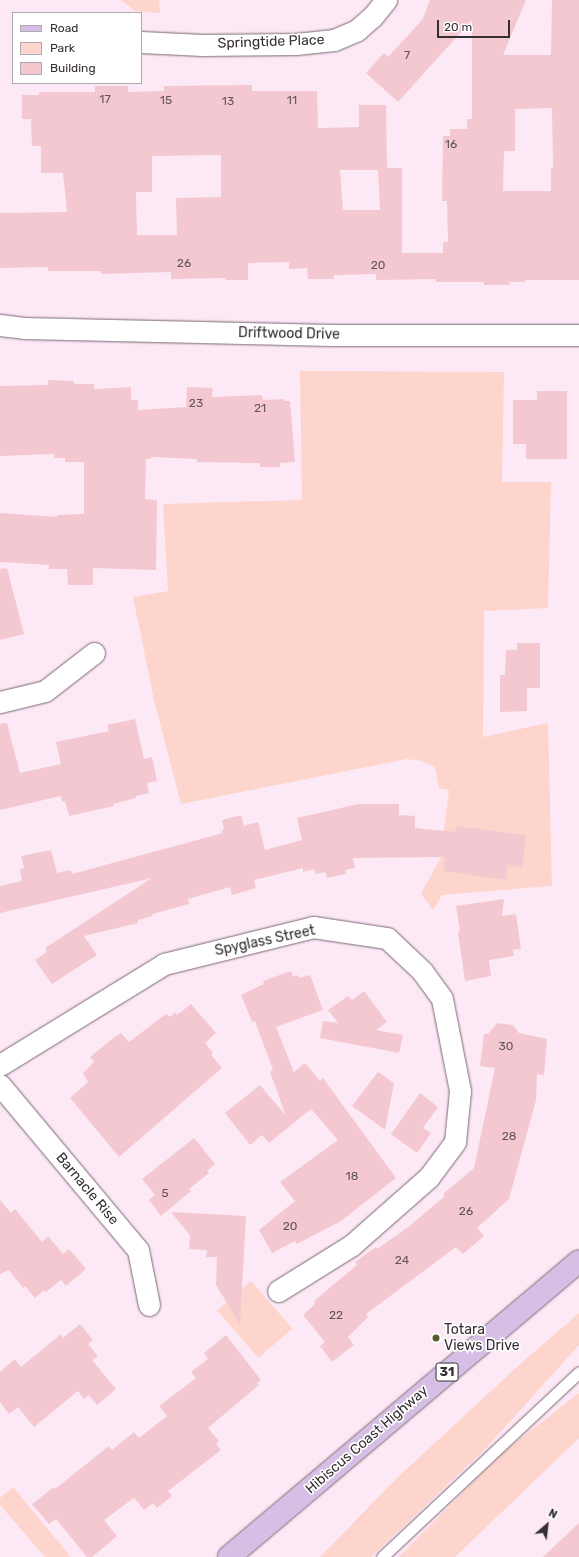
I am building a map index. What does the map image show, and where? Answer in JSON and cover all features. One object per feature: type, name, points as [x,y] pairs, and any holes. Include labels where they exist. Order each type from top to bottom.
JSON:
[{"type":"main road","name":"Hibiscus Coast Highway","points":[[229,1557],[579,1261]]},
{"type":"street","name":"Springtide Place","points":[[142,42],[296,44],[334,40],[357,30],[373,16],[386,0]]},
{"type":"street","name":"Driftwood Drive","points":[[0,325],[24,328],[331,335],[579,335]]},
{"type":"street","points":[[0,702],[45,691],[94,653]]},
{"type":"street","name":"Spyglass Street","points":[[0,1065],[164,964],[313,927],[387,938],[419,968],[442,999],[460,1091],[455,1142],[430,1176],[352,1245],[278,1291]]},
{"type":"street","name":"Barnacle Rise","points":[[0,1085],[138,1250],[149,1305]]},
{"type":"lane","points":[[382,1557],[579,1372]]},
{"type":"green space","points":[[121,0],[159,0],[160,13],[135,11]]},
{"type":"green space","points":[[300,371],[504,372],[502,482],[551,482],[548,608],[484,611],[483,737],[548,723],[552,886],[442,895],[433,910],[421,894],[440,859],[449,790],[439,788],[435,767],[422,761],[407,759],[181,804],[154,700],[133,597],[168,591],[163,504],[302,500]]},
{"type":"green space","points":[[251,1281],[292,1329],[258,1358],[217,1311]]},
{"type":"green space","points":[[579,1313],[579,1345],[487,1447],[371,1557],[320,1557],[397,1478],[518,1366]]},
{"type":"green space","points":[[579,1393],[579,1438],[455,1557],[399,1557],[502,1453]]},
{"type":"green space","points":[[13,1487],[71,1557],[45,1557],[0,1505],[0,1498]]},
{"type":"building","points":[[430,0],[526,0],[503,55],[551,55],[552,0],[579,0],[579,280],[525,280],[525,282],[509,282],[510,285],[484,285],[484,282],[436,282],[436,279],[376,280],[376,274],[334,275],[334,279],[308,279],[307,268],[289,269],[289,262],[248,263],[248,280],[226,280],[225,278],[171,279],[171,272],[101,274],[101,271],[48,271],[48,267],[0,268],[0,213],[67,212],[63,173],[41,173],[41,146],[32,146],[31,119],[22,119],[22,95],[39,95],[39,92],[95,92],[95,86],[128,86],[128,92],[164,91],[164,86],[252,85],[252,91],[317,91],[318,128],[359,127],[359,105],[386,105],[387,168],[402,168],[402,253],[443,253],[443,242],[448,242],[447,201],[442,201],[443,136],[450,136],[450,129],[467,129],[467,119],[472,119],[472,20],[398,102],[366,73],[384,53],[388,57],[423,19]],"holes":[[[552,108],[553,167],[551,167],[551,191],[503,191],[504,151],[515,151],[515,109]],[[221,155],[221,197],[176,198],[177,235],[137,235],[136,192],[152,192],[152,156]],[[340,170],[378,170],[380,210],[343,210]]]},
{"type":"building","points":[[48,380],[74,381],[74,384],[94,384],[94,389],[131,387],[131,400],[138,400],[138,410],[186,407],[187,387],[213,388],[212,397],[262,395],[263,400],[285,399],[284,401],[290,401],[295,462],[280,463],[280,467],[260,467],[260,463],[197,462],[197,459],[151,457],[151,459],[146,459],[145,499],[157,500],[156,570],[93,568],[93,585],[68,585],[67,569],[49,569],[49,565],[0,562],[0,513],[58,517],[57,515],[84,514],[84,462],[65,462],[65,458],[54,458],[54,454],[0,456],[0,386],[48,385]]},
{"type":"building","points":[[537,391],[567,391],[567,459],[526,459],[526,444],[513,444],[513,400],[537,400]]},
{"type":"building","points":[[7,568],[24,634],[0,640],[0,569]]},
{"type":"building","points":[[517,643],[540,643],[540,688],[527,688],[527,711],[500,712],[500,675],[505,675],[506,650],[517,650]]},
{"type":"building","points":[[135,719],[144,759],[152,757],[157,781],[147,783],[149,793],[113,804],[114,806],[69,816],[65,801],[62,802],[61,796],[0,810],[0,724],[7,723],[20,773],[61,764],[56,742],[109,731],[107,725]]},
{"type":"building","points":[[358,804],[399,804],[399,815],[415,816],[415,828],[455,832],[456,826],[526,835],[522,867],[508,865],[506,880],[443,871],[445,857],[353,858],[355,868],[345,870],[346,874],[327,878],[325,872],[316,874],[314,869],[303,872],[303,868],[254,880],[256,888],[232,895],[230,887],[188,899],[189,904],[152,914],[153,916],[138,920],[138,923],[84,936],[97,955],[52,984],[35,960],[47,952],[45,948],[152,878],[0,913],[0,886],[22,881],[20,869],[24,868],[21,856],[51,850],[57,873],[71,870],[72,874],[223,833],[222,830],[224,829],[222,820],[241,815],[244,826],[258,822],[265,850],[302,840],[297,818]]},
{"type":"building","points":[[504,899],[502,916],[516,914],[521,949],[513,950],[514,956],[489,960],[491,976],[465,981],[456,906]]},
{"type":"building","points":[[291,971],[293,977],[298,975],[299,978],[310,975],[323,1010],[276,1027],[294,1072],[305,1063],[320,1081],[323,1078],[396,1178],[341,1221],[297,1244],[295,1241],[272,1253],[259,1230],[295,1201],[280,1182],[338,1140],[311,1109],[269,1143],[262,1135],[250,1145],[225,1113],[260,1085],[286,1116],[270,1072],[273,1070],[255,1021],[252,1022],[241,995],[264,984],[263,981]]},
{"type":"building","points":[[364,991],[387,1022],[376,1030],[403,1035],[399,1053],[320,1038],[323,1021],[338,1023],[328,1010],[348,996],[352,1000]]},
{"type":"building","points":[[191,1004],[216,1033],[205,1043],[213,1053],[211,1055],[222,1068],[119,1157],[70,1098],[88,1082],[83,1073],[94,1062],[90,1057],[112,1039],[121,1033],[129,1042],[166,1014],[170,1017],[175,1012],[177,1015]]},
{"type":"building","points":[[497,1023],[513,1025],[519,1033],[547,1039],[544,1075],[537,1074],[536,1100],[509,1199],[477,1228],[484,1236],[463,1254],[456,1247],[366,1314],[368,1317],[348,1337],[354,1345],[332,1362],[320,1346],[325,1342],[303,1315],[315,1304],[314,1301],[357,1265],[355,1262],[376,1247],[377,1249],[408,1227],[445,1196],[443,1194],[474,1168],[495,1068],[480,1066],[484,1034],[488,1034]]},
{"type":"building","points":[[378,1072],[394,1083],[385,1130],[352,1106]]},
{"type":"building","points":[[420,1093],[438,1107],[423,1128],[431,1133],[417,1153],[391,1134]]},
{"type":"building","points":[[194,1138],[215,1164],[207,1171],[209,1173],[189,1189],[191,1191],[161,1216],[149,1200],[155,1195],[142,1179]]},
{"type":"building","points":[[0,1200],[11,1213],[15,1209],[42,1242],[48,1236],[63,1254],[69,1249],[86,1269],[66,1286],[61,1280],[46,1292],[44,1290],[35,1298],[25,1286],[23,1288],[9,1270],[0,1274]]},
{"type":"building","points":[[171,1212],[246,1216],[240,1324],[216,1285],[217,1257],[206,1257],[207,1250],[189,1249],[190,1235]]},
{"type":"building","points":[[80,1324],[93,1340],[88,1344],[98,1356],[92,1360],[116,1389],[97,1405],[89,1395],[84,1399],[78,1391],[34,1427],[18,1407],[9,1414],[0,1402],[0,1372],[15,1359],[21,1367],[61,1334],[63,1338]]},
{"type":"building","points":[[226,1335],[261,1380],[257,1383],[259,1385],[208,1428],[219,1441],[216,1444],[221,1450],[168,1491],[172,1496],[157,1508],[153,1503],[144,1510],[134,1498],[104,1520],[117,1536],[92,1557],[87,1557],[56,1519],[49,1524],[32,1504],[54,1487],[55,1489],[109,1446],[112,1450],[134,1432],[139,1438],[167,1416],[159,1406],[196,1378],[191,1372],[208,1359],[204,1353]]},
{"type":"building","points":[[579,1523],[579,1557],[543,1557]]},
{"type":"place","name":"Totara Views Drive","points":[[436,1338]]}]
